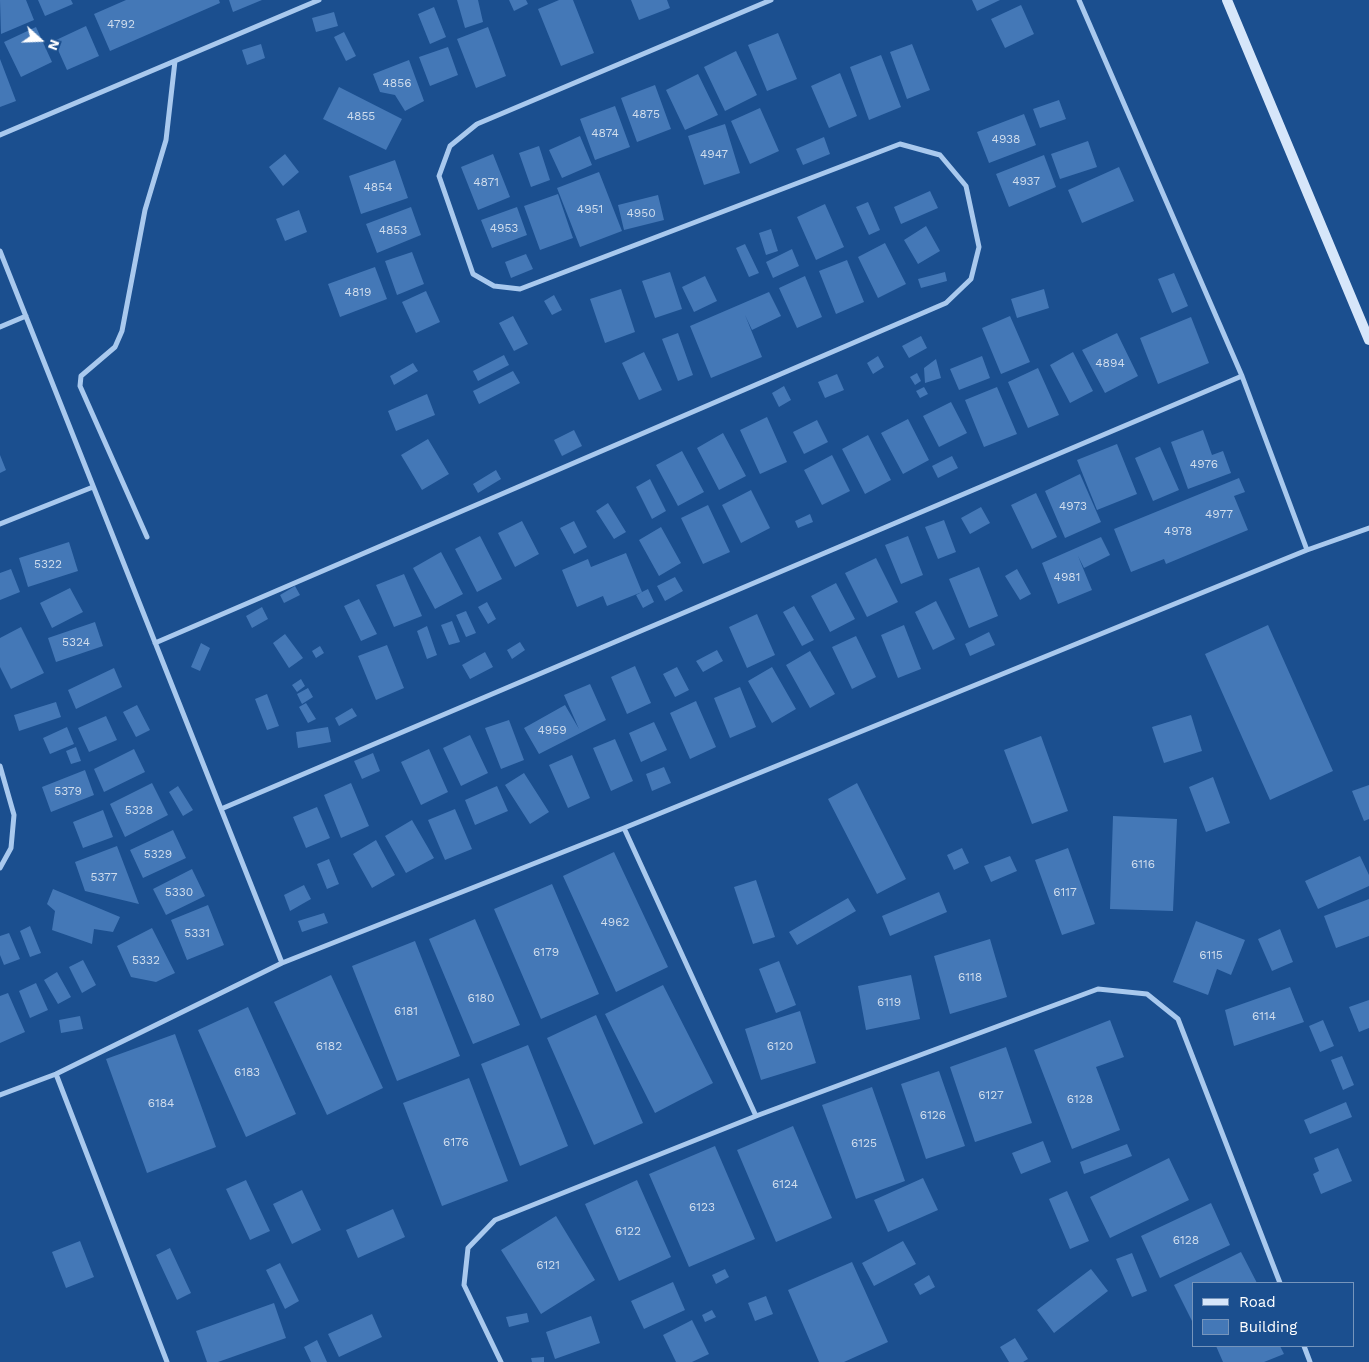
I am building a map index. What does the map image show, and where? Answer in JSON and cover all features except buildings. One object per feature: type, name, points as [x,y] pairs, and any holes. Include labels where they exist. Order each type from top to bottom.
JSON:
[{"type":"street","points":[[0,135],[319,0]]},
{"type":"street","points":[[155,643],[946,303],[971,279],[979,247],[966,186],[940,155],[900,144],[520,289],[494,286],[473,274],[439,176],[450,146],[477,124],[771,0]]},
{"type":"street","points":[[1079,0],[1242,376],[1307,550]]},
{"type":"street","points":[[1227,0],[1369,340]]},
{"type":"street","points":[[147,537],[80,386],[82,376],[115,347],[122,331],[145,210],[166,140],[176,61]]},
{"type":"street","points":[[0,251],[282,963]]},
{"type":"street","points":[[0,327],[26,316]]},
{"type":"street","points":[[221,809],[1242,376]]},
{"type":"street","points":[[0,524],[93,487]]},
{"type":"street","points":[[0,1095],[56,1074],[282,963],[624,828],[1307,550],[1369,528]]},
{"type":"street","points":[[0,766],[14,814],[10,848],[0,868]]},
{"type":"street","points":[[624,828],[756,1116]]},
{"type":"street","points":[[501,1362],[464,1285],[468,1248],[495,1220],[756,1116],[1098,989],[1147,994],[1178,1019],[1280,1282]]},
{"type":"street","points":[[56,1074],[167,1362]]},
{"type":"street","points":[[1304,1347],[1310,1362]]}]
